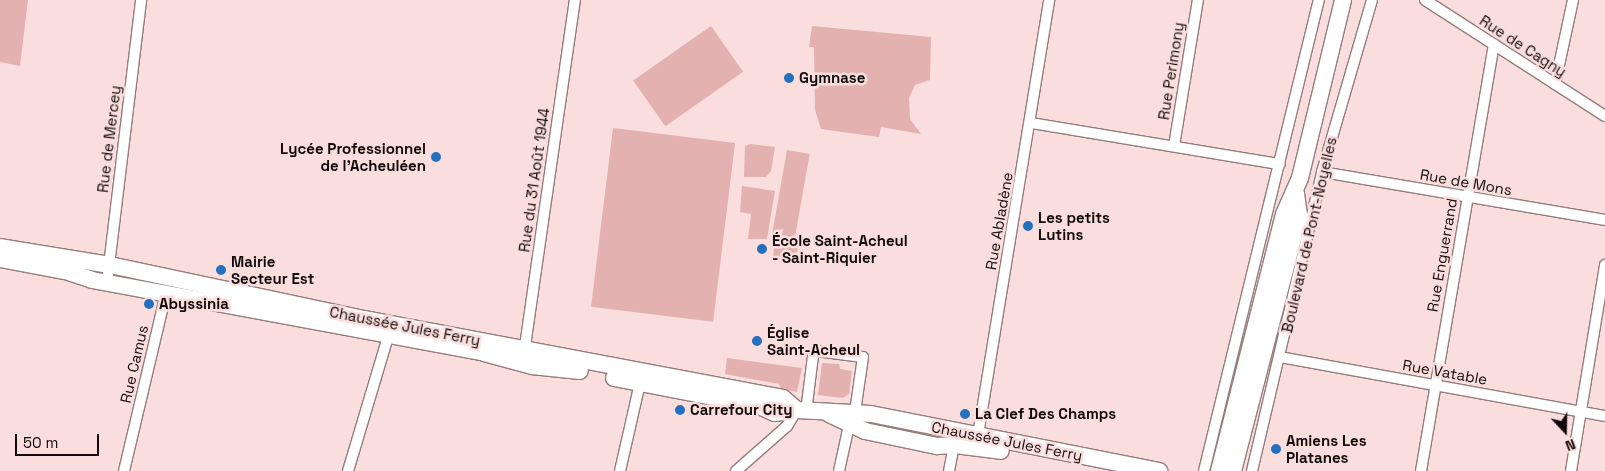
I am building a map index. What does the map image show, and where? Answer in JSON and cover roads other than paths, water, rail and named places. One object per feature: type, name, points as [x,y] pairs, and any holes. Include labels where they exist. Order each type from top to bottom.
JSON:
[{"type":"main road","name":"Boulevard de Pont-Noyelles","points":[[1219,471],[1284,214],[1296,193],[1343,0]]},
{"type":"main road","name":"Boulevard de Pont-Noyelles","points":[[1233,471],[1299,215],[1296,193]]},
{"type":"main road","name":"Chaussée Jules Ferry","points":[[0,246],[110,265],[523,357]]},
{"type":"main road","name":"Chaussée Jules Ferry","points":[[0,259],[388,337],[783,398],[801,411],[852,418],[956,439],[1159,471]]},
{"type":"main road","points":[[523,357],[640,383],[760,406],[775,413],[801,411]]},
{"type":"main road","name":"Chaussée Jules Ferry","points":[[977,441],[1103,471]]},
{"type":"street","name":"Rue de Mercey","points":[[107,282],[141,0]]},
{"type":"street","name":"Rue du 31 Août 1944","points":[[523,357],[574,0]]},
{"type":"street","name":"Rue Abladène","points":[[977,441],[1031,123],[1049,0]]},
{"type":"street","name":"Rue Perimony","points":[[1174,146],[1198,0]]},
{"type":"street","points":[[1204,471],[1319,0]]},
{"type":"street","name":"Boulevard de Pont-Noyelles","points":[[1252,471],[1322,172],[1372,0]]},
{"type":"street","name":"Rue de Cagny","points":[[1425,0],[1605,116]]},
{"type":"street","points":[[1555,84],[1572,0]]},
{"type":"street","name":"Rue Enguerrand","points":[[1421,471],[1494,44]]},
{"type":"street","points":[[1031,123],[1280,164]]},
{"type":"street","name":"Rue de Mons","points":[[1322,172],[1605,220]]},
{"type":"street","points":[[1571,471],[1605,265]]},
{"type":"street","name":"Rue Camus","points":[[124,471],[166,292]]},
{"type":"street","points":[[348,471],[388,337]]},
{"type":"street","points":[[839,471],[852,418],[865,346]]},
{"type":"street","points":[[736,471],[787,426],[801,411],[813,356],[816,351],[863,358]]},
{"type":"street","name":"Rue Vatable","points":[[1280,357],[1605,416]]},
{"type":"street","points":[[620,471],[640,383]]},
{"type":"street","points":[[949,471],[956,439]]},
{"type":"place","name":"Gymnase","points":[[789,78]]},
{"type":"place","name":"Lycée Professionnel de l'Acheuléen","points":[[436,157]]},
{"type":"place","name":"Les petits Lutins","points":[[1028,226]]},
{"type":"place","name":"École Saint-Acheul - Saint-Riquier","points":[[762,249]]},
{"type":"place","name":"Mairie Secteur Est","points":[[221,270]]},
{"type":"place","name":"Abyssinia","points":[[149,304]]},
{"type":"place","name":"Église Saint-Acheul","points":[[757,341]]},
{"type":"place","name":"Carrefour City","points":[[680,410]]},
{"type":"place","name":"La Clef Des Champs","points":[[965,414]]},
{"type":"place","name":"Amiens Les Platanes","points":[[1276,449]]}]
